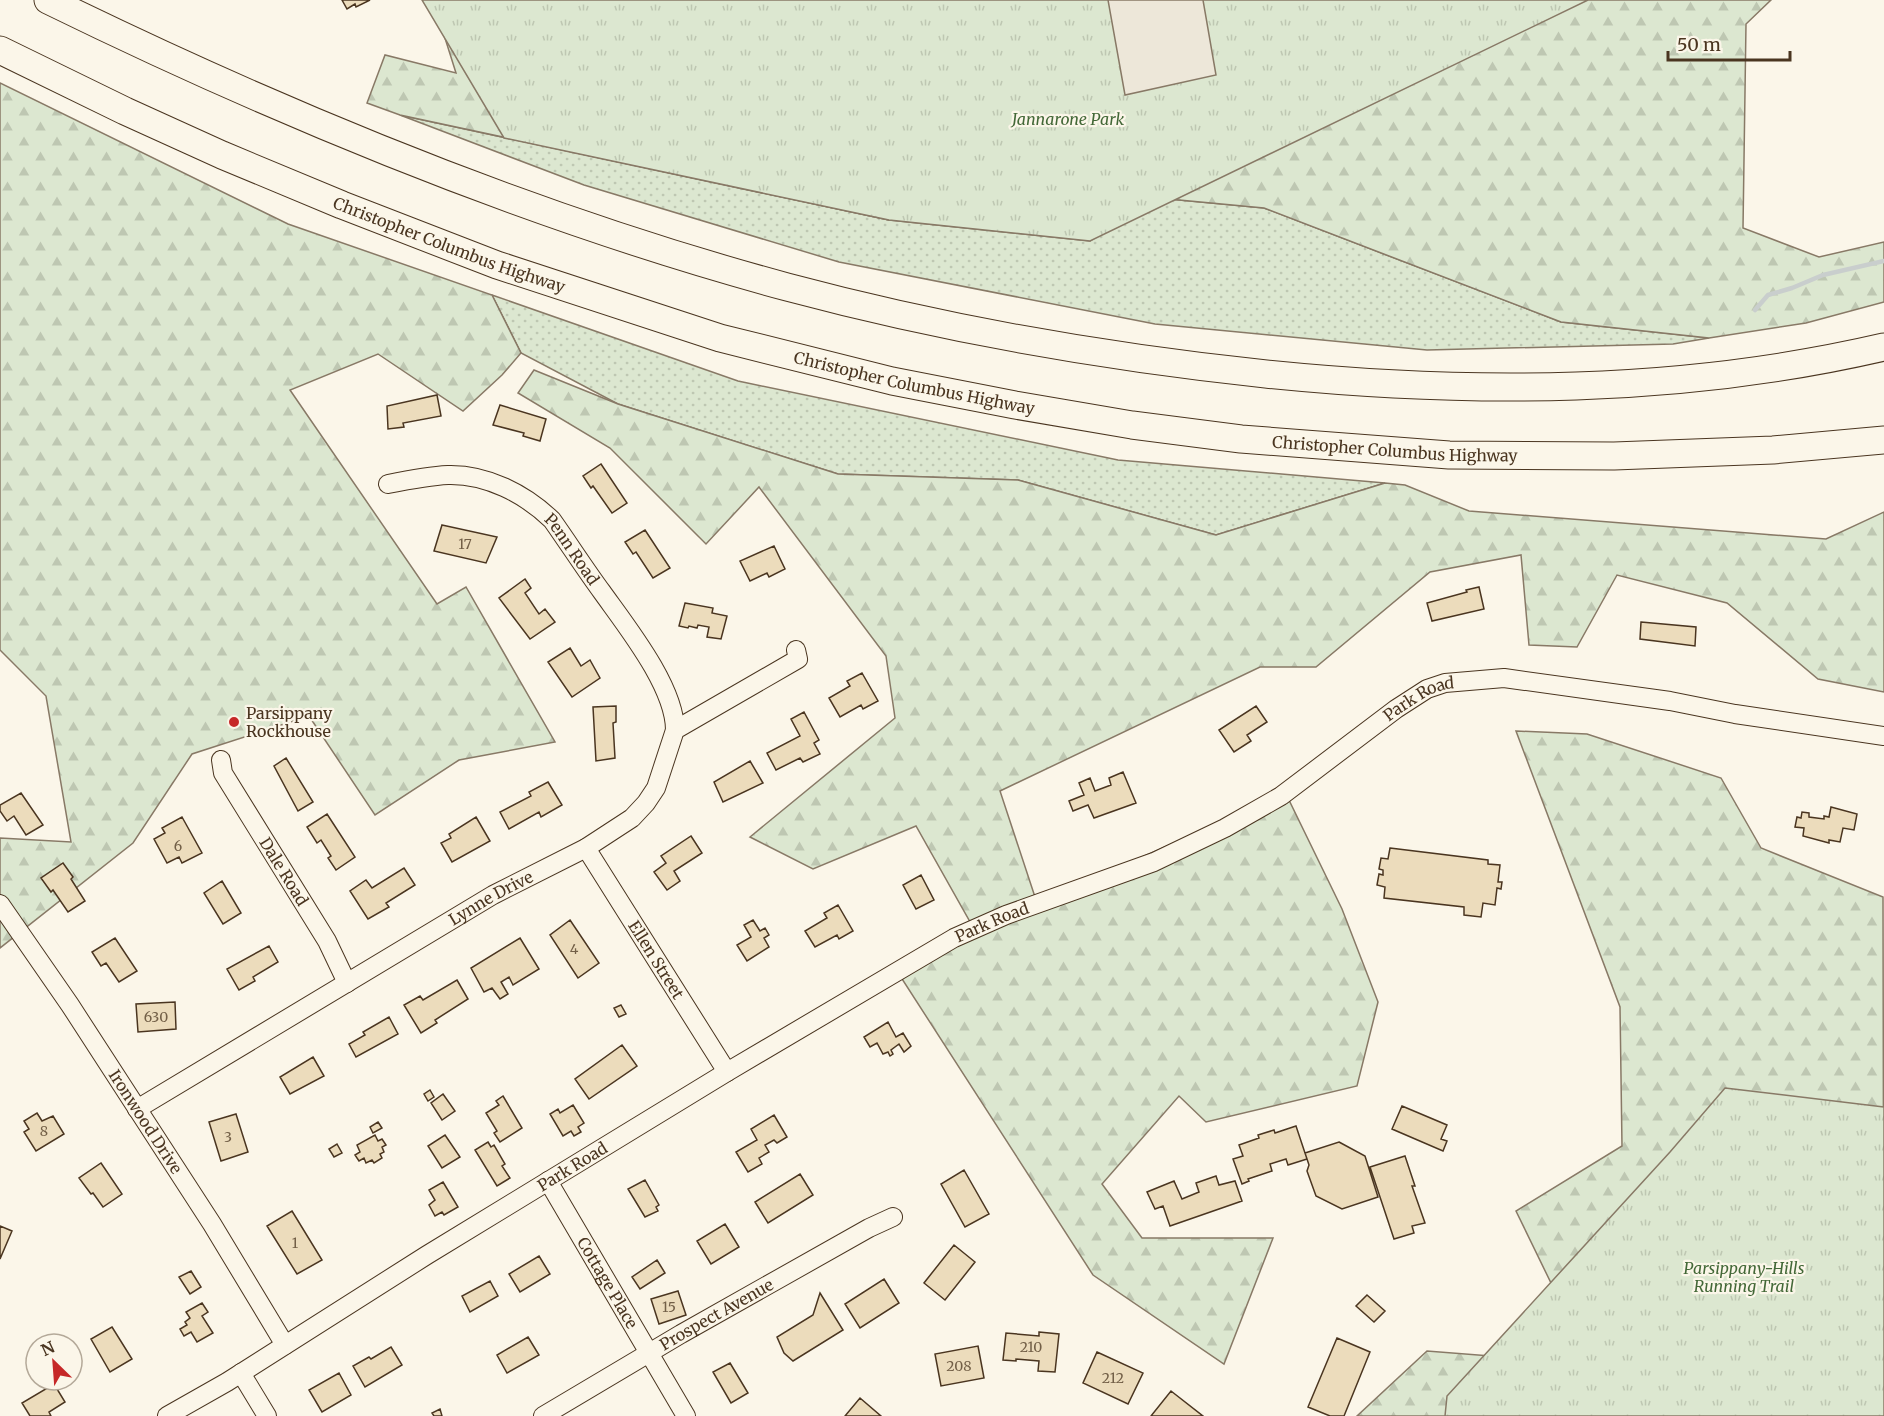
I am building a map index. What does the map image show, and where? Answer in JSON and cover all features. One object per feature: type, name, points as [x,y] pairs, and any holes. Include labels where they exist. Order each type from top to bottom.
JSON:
[{"type":"highway","points":[[48,0],[243,91],[440,173],[529,206],[675,254],[790,288],[1012,338],[1207,368],[1336,381],[1461,388],[1599,386],[1677,380],[1775,368],[1848,356],[1884,347]]},
{"type":"highway","name":"Christopher Columbus Highway","points":[[0,50],[125,111],[222,154],[342,205],[497,266],[720,338],[892,381],[1132,425],[1240,439],[1449,455],[1614,456],[1773,450],[1884,440]]},
{"type":"street","name":"Penn Road","points":[[388,484],[450,475],[468,477],[520,494],[536,504],[552,520],[645,653],[664,689],[675,717],[675,730]]},
{"type":"street","points":[[675,730],[798,659],[796,650]]},
{"type":"street","name":"Park Road","points":[[167,1416],[241,1373],[727,1072],[954,938],[1006,915],[1154,862],[1225,828],[1289,790],[1396,709],[1427,689],[1445,683],[1504,678],[1558,684],[1884,736]]},
{"type":"street","name":"Lynne Drive","points":[[137,1109],[493,895],[586,848],[632,818],[646,803],[660,778],[675,730]]},
{"type":"street","name":"Dale Road","points":[[221,760],[223,773],[327,941],[347,982]]},
{"type":"street","name":"Ellen Street","points":[[586,848],[727,1072]]},
{"type":"street","name":"Ironwood Drive","points":[[0,904],[70,1005],[212,1224],[285,1345]]},
{"type":"street","name":"Cottage Place","points":[[548,1181],[686,1416]]},
{"type":"street","name":"Prospect Avenue","points":[[543,1416],[649,1353],[859,1234],[894,1217]]},
{"type":"street","points":[[241,1373],[267,1416]]},
{"type":"green space","name":"Jannarone Park","points":[[422,0],[1588,0],[1090,241],[889,220],[504,138]]},
{"type":"green space","points":[[433,0],[1771,0],[1746,24],[1743,228],[1819,257],[1884,242],[1884,302],[1806,323],[1709,338],[1561,322],[1264,208],[1158,198],[889,220],[400,115],[367,103],[385,55],[456,73]]},
{"type":"green space","points":[[0,83],[288,224],[492,295],[521,353],[502,375],[463,411],[378,354],[290,390],[437,604],[466,587],[555,742],[459,760],[375,815],[309,716],[192,754],[133,843],[0,948],[0,838],[71,842],[46,696],[0,650]]},
{"type":"green space","points":[[400,115],[889,220],[1090,241],[1158,198],[1264,208],[1561,322],[1709,338],[1673,344],[1427,350],[1155,324],[839,262],[584,185]]},
{"type":"green space","points":[[492,295],[738,381],[1118,460],[1385,483],[1216,535],[1018,480],[838,474],[618,404],[521,353]]},
{"type":"green space","points":[[534,370],[618,404],[838,474],[1018,480],[1216,535],[1385,483],[1405,485],[1469,511],[1826,539],[1884,512],[1884,692],[1818,679],[1727,603],[1617,575],[1577,647],[1529,645],[1521,555],[1430,572],[1316,667],[1260,667],[1000,791],[1037,903],[1286,794],[1342,909],[1378,1002],[1357,1086],[1206,1122],[1179,1096],[1102,1184],[1142,1238],[1273,1238],[1224,1364],[1093,1275],[895,968],[974,929],[916,826],[813,869],[750,837],[895,718],[886,656],[759,487],[706,544],[610,448],[518,393]]},
{"type":"green space","points":[[1516,731],[1587,734],[1721,778],[1761,848],[1883,897],[1884,1416],[1357,1416],[1427,1351],[1554,1361],[1568,1318],[1516,1211],[1622,1146],[1620,1007]]},
{"type":"green space","name":"Parsippany-Hills Running Trail","points":[[1725,1088],[1884,1107],[1884,1416],[1445,1416],[1447,1396],[1670,1152]]},
{"type":"shaded area","points":[[1108,0],[1203,0],[1216,75],[1125,95]]},
{"type":"building","points":[[342,0],[370,0],[347,9]]},
{"type":"building","points":[[437,395],[441,416],[403,423],[404,427],[388,429],[387,406]]},
{"type":"building","points":[[500,405],[546,419],[540,441],[523,436],[524,433],[493,425]]},
{"type":"building","points":[[601,464],[627,503],[612,513],[583,476]]},
{"type":"building","points":[[442,525],[497,537],[486,563],[434,551]]},
{"type":"building","points":[[645,530],[670,568],[653,578],[636,552],[633,554],[625,542]]},
{"type":"building","points":[[774,546],[785,569],[769,577],[767,573],[750,581],[740,561]]},
{"type":"building","points":[[525,579],[531,588],[525,593],[539,614],[545,609],[555,622],[530,639],[499,598]]},
{"type":"building","points":[[1479,587],[1484,609],[1432,621],[1427,603]]},
{"type":"building","points":[[685,603],[713,608],[712,613],[727,616],[721,639],[707,637],[709,627],[679,626]]},
{"type":"building","points":[[1641,622],[1696,627],[1695,646],[1640,639]]},
{"type":"building","points":[[570,648],[581,666],[590,660],[600,678],[572,697],[548,662]]},
{"type":"building","points":[[862,673],[878,701],[863,709],[861,705],[840,717],[829,698],[850,686],[847,681]]},
{"type":"building","points":[[616,706],[616,722],[613,723],[615,758],[596,761],[593,707]]},
{"type":"building","points":[[1256,706],[1267,722],[1247,735],[1251,741],[1234,752],[1219,730]]},
{"type":"building","points":[[804,712],[819,740],[814,743],[820,754],[803,762],[800,758],[776,770],[767,753],[800,736],[791,719]]},
{"type":"building","points":[[286,758],[313,802],[298,811],[274,766]]},
{"type":"building","points":[[750,761],[763,783],[723,802],[714,782]]},
{"type":"building","points":[[1123,772],[1136,803],[1094,818],[1088,805],[1073,811],[1069,801],[1084,795],[1079,783],[1090,778],[1095,791],[1111,785],[1109,778]]},
{"type":"building","points":[[548,782],[562,805],[541,817],[539,812],[509,829],[500,812],[531,796],[529,792]]},
{"type":"building","points":[[21,793],[43,825],[26,835],[14,816],[7,821],[0,811],[0,805]]},
{"type":"building","points":[[1831,807],[1857,814],[1854,830],[1843,828],[1840,842],[1829,840],[1829,843],[1803,836],[1804,828],[1795,827],[1797,817],[1801,818],[1802,812],[1809,813],[1809,817],[1824,819],[1824,816],[1829,817]]},
{"type":"building","points":[[327,814],[355,857],[336,870],[321,840],[317,843],[307,827]]},
{"type":"building","points":[[182,817],[202,853],[182,863],[179,857],[167,863],[154,839],[165,833],[162,828]]},
{"type":"building","points":[[476,817],[490,841],[452,862],[441,843],[451,838],[449,834]]},
{"type":"building","points":[[691,836],[702,853],[674,871],[680,881],[667,890],[654,872],[666,863],[661,856]]},
{"type":"building","points":[[1390,848],[1488,860],[1488,864],[1500,865],[1498,882],[1502,882],[1501,889],[1497,888],[1495,905],[1483,903],[1481,917],[1464,915],[1464,907],[1384,898],[1385,887],[1377,885],[1379,874],[1383,875],[1383,870],[1379,869],[1381,858],[1388,859]]},
{"type":"building","points":[[63,863],[85,901],[68,912],[53,890],[51,892],[41,878]]},
{"type":"building","points":[[404,868],[415,885],[386,903],[389,907],[368,919],[350,891],[366,880],[372,888]]},
{"type":"building","points":[[921,875],[934,900],[916,909],[903,885]]},
{"type":"building","points":[[222,881],[241,913],[223,924],[204,893]]},
{"type":"building","points":[[838,905],[853,931],[839,939],[837,935],[815,947],[805,931],[827,918],[824,913]]},
{"type":"building","points":[[570,920],[599,963],[578,978],[550,935]]},
{"type":"building","points":[[753,920],[760,931],[765,928],[769,935],[764,938],[769,947],[747,961],[737,945],[751,937],[744,925]]},
{"type":"building","points":[[115,938],[137,971],[119,982],[106,963],[101,966],[92,952]]},
{"type":"building","points":[[520,938],[539,969],[513,985],[509,977],[501,982],[508,994],[500,999],[492,988],[484,992],[471,968]]},
{"type":"building","points":[[269,946],[278,962],[253,977],[255,981],[239,990],[227,969]]},
{"type":"building","points":[[457,980],[468,999],[435,1020],[437,1023],[421,1033],[404,1005],[420,996],[423,1000]]},
{"type":"building","points":[[175,1002],[176,1029],[138,1032],[136,1004]]},
{"type":"building","points":[[621,1005],[626,1014],[619,1017],[614,1008]]},
{"type":"building","points":[[389,1017],[398,1034],[356,1057],[349,1044],[365,1035],[363,1032]]},
{"type":"building","points":[[888,1022],[896,1037],[903,1033],[911,1046],[904,1052],[899,1044],[891,1050],[893,1054],[890,1056],[888,1052],[883,1054],[877,1043],[870,1047],[864,1037]]},
{"type":"building","points":[[622,1045],[637,1066],[589,1099],[575,1079]]},
{"type":"building","points":[[313,1057],[324,1076],[290,1094],[280,1077]]},
{"type":"building","points":[[430,1090],[434,1097],[428,1101],[424,1094]]},
{"type":"building","points":[[443,1094],[455,1111],[442,1120],[431,1103]]},
{"type":"building","points":[[503,1096],[522,1128],[500,1142],[494,1133],[497,1131],[486,1113],[499,1105],[496,1101]]},
{"type":"building","points":[[573,1105],[584,1123],[578,1127],[581,1132],[574,1136],[571,1131],[563,1136],[550,1114],[558,1109],[560,1113]]},
{"type":"building","points":[[1402,1106],[1447,1125],[1441,1139],[1447,1141],[1443,1151],[1392,1129]]},
{"type":"building","points":[[37,1113],[42,1121],[53,1116],[64,1134],[36,1151],[24,1132],[29,1129],[24,1121]]},
{"type":"building","points":[[236,1114],[248,1152],[221,1161],[209,1122]]},
{"type":"building","points":[[774,1115],[787,1137],[777,1143],[774,1140],[765,1145],[769,1152],[759,1158],[762,1164],[748,1172],[736,1152],[757,1140],[751,1129]]},
{"type":"building","points":[[378,1122],[382,1128],[373,1133],[370,1127]]},
{"type":"building","points":[[1296,1126],[1307,1159],[1288,1165],[1286,1159],[1270,1164],[1272,1171],[1248,1179],[1249,1181],[1242,1184],[1233,1159],[1243,1156],[1239,1145],[1259,1138],[1258,1135],[1274,1130],[1275,1133]]},
{"type":"building","points":[[375,1135],[378,1141],[382,1139],[386,1145],[382,1147],[384,1152],[380,1154],[382,1158],[374,1163],[372,1160],[366,1163],[364,1158],[359,1161],[355,1155],[360,1152],[357,1145]]},
{"type":"building","points":[[445,1135],[460,1157],[442,1168],[428,1146]]},
{"type":"building","points":[[488,1142],[491,1147],[494,1145],[505,1164],[502,1166],[510,1178],[497,1186],[475,1150]]},
{"type":"building","points":[[1339,1142],[1365,1156],[1378,1197],[1342,1209],[1316,1196],[1307,1171],[1309,1165],[1305,1153]]},
{"type":"building","points":[[337,1144],[342,1153],[334,1157],[329,1149]]},
{"type":"building","points":[[1405,1156],[1415,1186],[1412,1186],[1425,1223],[1412,1226],[1414,1233],[1394,1239],[1370,1167]]},
{"type":"building","points":[[101,1163],[122,1194],[103,1207],[79,1178]]},
{"type":"building","points":[[964,1170],[989,1214],[965,1227],[941,1184]]},
{"type":"building","points":[[800,1174],[813,1195],[768,1223],[755,1202]]},
{"type":"building","points":[[1216,1176],[1219,1185],[1235,1181],[1242,1201],[1170,1226],[1163,1206],[1155,1209],[1147,1192],[1174,1181],[1182,1199],[1199,1192],[1196,1183]]},
{"type":"building","points":[[645,1180],[659,1205],[656,1207],[658,1211],[645,1217],[628,1189]]},
{"type":"building","points":[[443,1182],[458,1207],[444,1215],[442,1212],[435,1216],[429,1205],[435,1200],[429,1190]]},
{"type":"building","points":[[292,1211],[322,1260],[297,1274],[267,1226]]},
{"type":"building","points":[[725,1224],[739,1247],[711,1264],[697,1241]]},
{"type":"building","points":[[0,1226],[12,1231],[0,1259]]},
{"type":"building","points":[[954,1245],[975,1262],[945,1300],[924,1283]]},
{"type":"building","points":[[539,1256],[550,1274],[520,1292],[509,1274]]},
{"type":"building","points":[[657,1260],[665,1273],[640,1289],[632,1277]]},
{"type":"building","points":[[191,1271],[201,1287],[190,1294],[179,1277]]},
{"type":"building","points":[[884,1279],[899,1303],[860,1328],[845,1304]]},
{"type":"building","points":[[490,1281],[498,1296],[470,1312],[462,1296]]},
{"type":"building","points":[[678,1291],[686,1315],[659,1324],[651,1299]]},
{"type":"building","points":[[820,1293],[843,1330],[793,1361],[784,1353],[777,1337],[813,1315]]},
{"type":"building","points":[[1367,1295],[1385,1311],[1374,1322],[1356,1306]]},
{"type":"building","points":[[202,1303],[208,1312],[202,1316],[213,1333],[197,1342],[191,1332],[184,1336],[180,1329],[187,1325],[185,1322],[190,1318],[186,1312]]},
{"type":"building","points":[[112,1327],[132,1359],[110,1372],[91,1339]]},
{"type":"building","points":[[1039,1332],[1059,1334],[1055,1372],[1038,1371],[1039,1361],[1003,1360],[1006,1333],[1039,1336]]},
{"type":"building","points":[[528,1337],[539,1355],[507,1373],[497,1355]]},
{"type":"building","points":[[1337,1338],[1370,1352],[1344,1416],[1330,1416],[1308,1407]]},
{"type":"building","points":[[978,1346],[984,1378],[941,1386],[935,1354]]},
{"type":"building","points":[[391,1347],[402,1365],[365,1387],[353,1366]]},
{"type":"building","points":[[1097,1352],[1143,1373],[1128,1404],[1083,1383]]},
{"type":"building","points":[[730,1363],[748,1393],[731,1403],[713,1372]]},
{"type":"building","points":[[339,1373],[351,1395],[322,1412],[309,1390]]},
{"type":"building","points":[[1171,1391],[1203,1416],[1151,1416]]},
{"type":"building","points":[[41,1392],[59,1392],[65,1402],[49,1412],[51,1416],[30,1416],[22,1403]]},
{"type":"building","points":[[860,1398],[881,1416],[845,1416]]},
{"type":"building","points":[[440,1409],[442,1416],[434,1416],[432,1413]]},
{"type":"waterway","points":[[1755,310],[1768,295],[1823,275],[1884,261]]},
{"type":"place","name":"Parsippany Rockhouse","points":[[234,722]]}]
